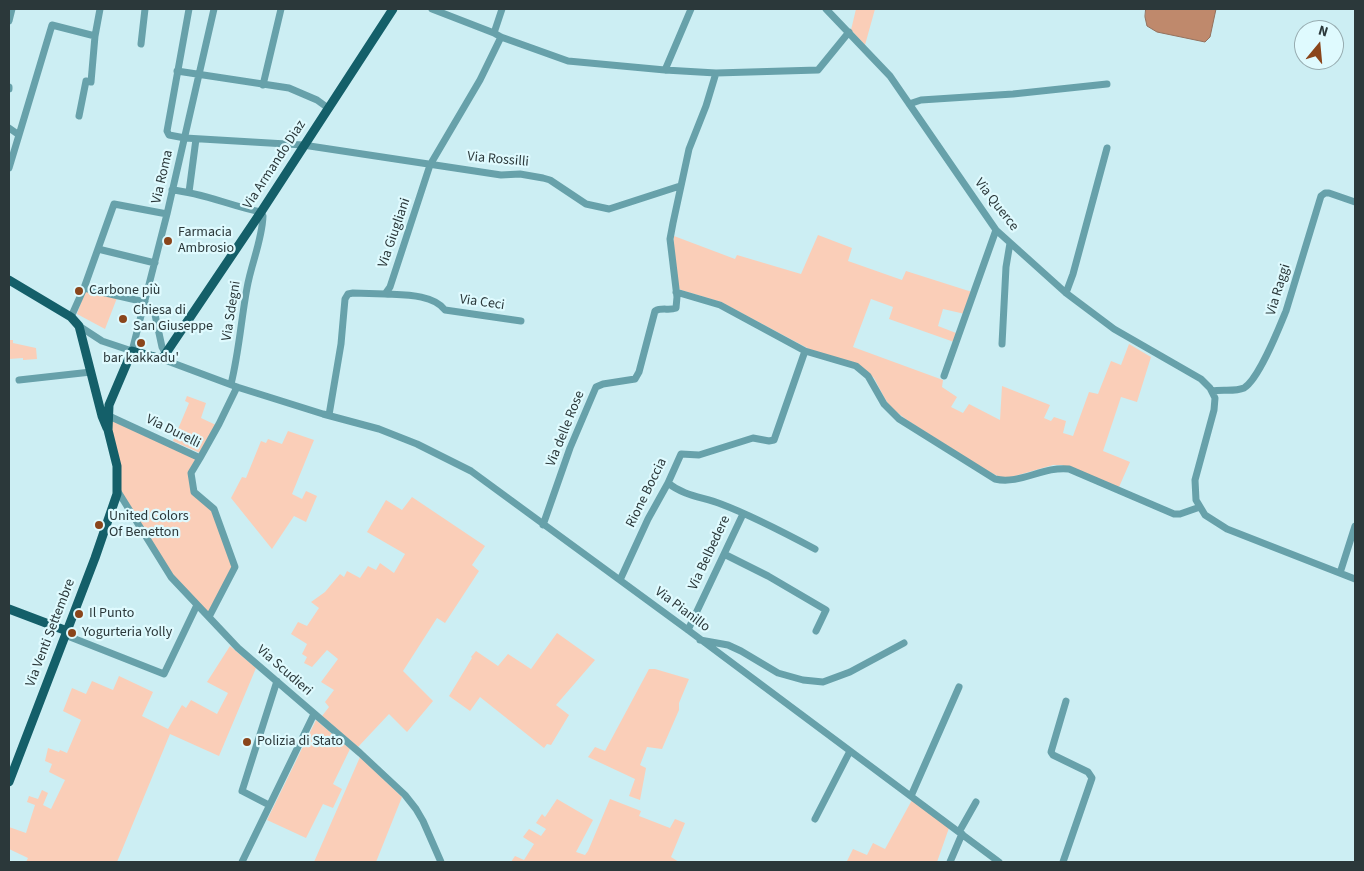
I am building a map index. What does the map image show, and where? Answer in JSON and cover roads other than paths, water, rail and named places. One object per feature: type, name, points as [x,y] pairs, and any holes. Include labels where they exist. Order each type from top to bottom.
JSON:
[{"type":"main road","name":"Via Armando Diaz","points":[[164,357],[393,9]]},
{"type":"main road","points":[[9,280],[71,317],[79,326],[102,416],[108,430]]},
{"type":"main road","points":[[108,430],[110,405],[132,351],[164,357]]},
{"type":"main road","name":"Via Venti Settembre","points":[[9,782],[95,558],[117,492],[117,466],[108,430]]},
{"type":"main road","points":[[9,609],[66,633]]},
{"type":"street","points":[[9,21],[12,9]]},
{"type":"street","points":[[79,116],[86,81],[91,82],[100,9]]},
{"type":"street","points":[[141,44],[145,9]]},
{"type":"street","points":[[185,138],[169,135],[167,131],[189,9]]},
{"type":"street","name":"Via Roma","points":[[132,351],[167,214],[214,9]]},
{"type":"street","points":[[263,85],[282,9]]},
{"type":"street","points":[[432,9],[494,33],[501,38],[568,61],[716,73],[818,70],[849,32]]},
{"type":"street","points":[[494,33],[502,9]]},
{"type":"street","points":[[665,70],[691,9]]},
{"type":"street","name":"Via Querce","points":[[826,9],[890,76],[996,230],[1066,293],[1114,330],[1201,379],[1212,391]]},
{"type":"street","points":[[9,168],[52,25],[96,36]]},
{"type":"street","name":"Via Giugliani","points":[[385,294],[390,287],[430,165],[480,80],[501,38]]},
{"type":"street","points":[[177,71],[289,88],[328,108]]},
{"type":"street","points":[[716,73],[706,106],[689,149],[670,239],[676,292],[720,305],[805,351],[856,366],[868,376],[884,404],[899,419],[995,479],[1014,480],[1046,470],[1064,468],[1174,514],[1180,514],[1200,507]]},
{"type":"street","points":[[909,104],[921,100],[1013,94],[1107,84]]},
{"type":"street","points":[[9,128],[19,136]]},
{"type":"street","name":"Via Rossilli","points":[[185,138],[304,144],[501,175],[520,174],[550,180],[586,204],[609,209],[680,186]]},
{"type":"street","points":[[189,192],[196,139]]},
{"type":"street","points":[[1066,293],[1073,274],[1107,148]]},
{"type":"street","points":[[172,190],[189,192],[261,212]]},
{"type":"street","name":"Via Raggi","points":[[1212,391],[1240,389],[1245,387],[1254,377],[1286,312],[1321,196],[1329,193],[1355,202]]},
{"type":"street","points":[[71,317],[84,288],[114,204],[167,214]]},
{"type":"street","name":"Via Sdegni","points":[[200,458],[219,424],[234,385],[247,287],[262,224],[263,216],[261,212]]},
{"type":"street","points":[[944,376],[996,230]]},
{"type":"street","points":[[1002,344],[1006,267],[1010,243]]},
{"type":"street","points":[[98,249],[155,263]]},
{"type":"street","points":[[84,288],[144,304],[154,310],[164,357]]},
{"type":"street","name":"Via delle Rose","points":[[543,525],[573,440],[596,387],[603,384],[635,379],[639,372],[655,311],[676,308],[676,292]]},
{"type":"street","points":[[329,415],[341,344],[345,299],[348,294],[353,293],[385,294]]},
{"type":"street","name":"Via Ceci","points":[[385,294],[438,302],[444,310],[521,321]]},
{"type":"street","points":[[79,326],[102,341],[132,351]]},
{"type":"street","name":"Rione Boccia","points":[[620,580],[681,454],[699,456],[753,438],[774,440],[805,351]]},
{"type":"street","name":"Via Pianillo","points":[[164,357],[234,385],[379,429],[418,444],[486,481],[999,862]]},
{"type":"street","points":[[19,380],[91,372]]},
{"type":"street","points":[[1212,391],[1215,398],[1214,410],[1195,480],[1194,492],[1205,515],[1227,529],[1355,579]]},
{"type":"street","name":"Via Durelli","points":[[109,416],[200,458],[191,473],[194,492],[214,509],[235,566],[209,617]]},
{"type":"street","points":[[668,483],[682,493],[721,504],[788,534],[814,549]]},
{"type":"street","name":"Via Scudieri","points":[[117,492],[171,577],[197,605],[238,648],[405,795],[423,821],[441,862]]},
{"type":"street","name":"Via Belbedere","points":[[688,630],[743,514]]},
{"type":"street","points":[[1340,573],[1355,526]]},
{"type":"street","points":[[724,554],[768,576],[826,610],[816,631]]},
{"type":"street","points":[[66,633],[164,674],[197,605]]},
{"type":"street","points":[[700,640],[710,640],[734,648],[778,672],[803,680],[823,682],[850,672],[904,643]]},
{"type":"street","points":[[269,805],[242,792],[277,681]]},
{"type":"street","points":[[911,796],[959,687]]},
{"type":"street","points":[[1063,862],[1092,778],[1088,772],[1053,755],[1051,752],[1066,701]]},
{"type":"street","points":[[242,862],[314,714]]},
{"type":"street","points":[[815,819],[850,751]]},
{"type":"street","points":[[950,862],[960,833],[976,802]]},
{"type":"place","name":"Farmacia Ambrosio","points":[[168,241]]},
{"type":"place","name":"Carbone più","points":[[79,291]]},
{"type":"place","name":"Chiesa di San Giuseppe","points":[[123,319]]},
{"type":"place","name":"bar kakkadu'","points":[[141,343]]},
{"type":"place","name":"United Colors Of Benetton","points":[[99,525]]},
{"type":"place","name":"Il Punto","points":[[79,614]]},
{"type":"place","name":"Yogurteria Yolly","points":[[72,633]]},
{"type":"place","name":"Polizia di Stato","points":[[247,742]]}]
